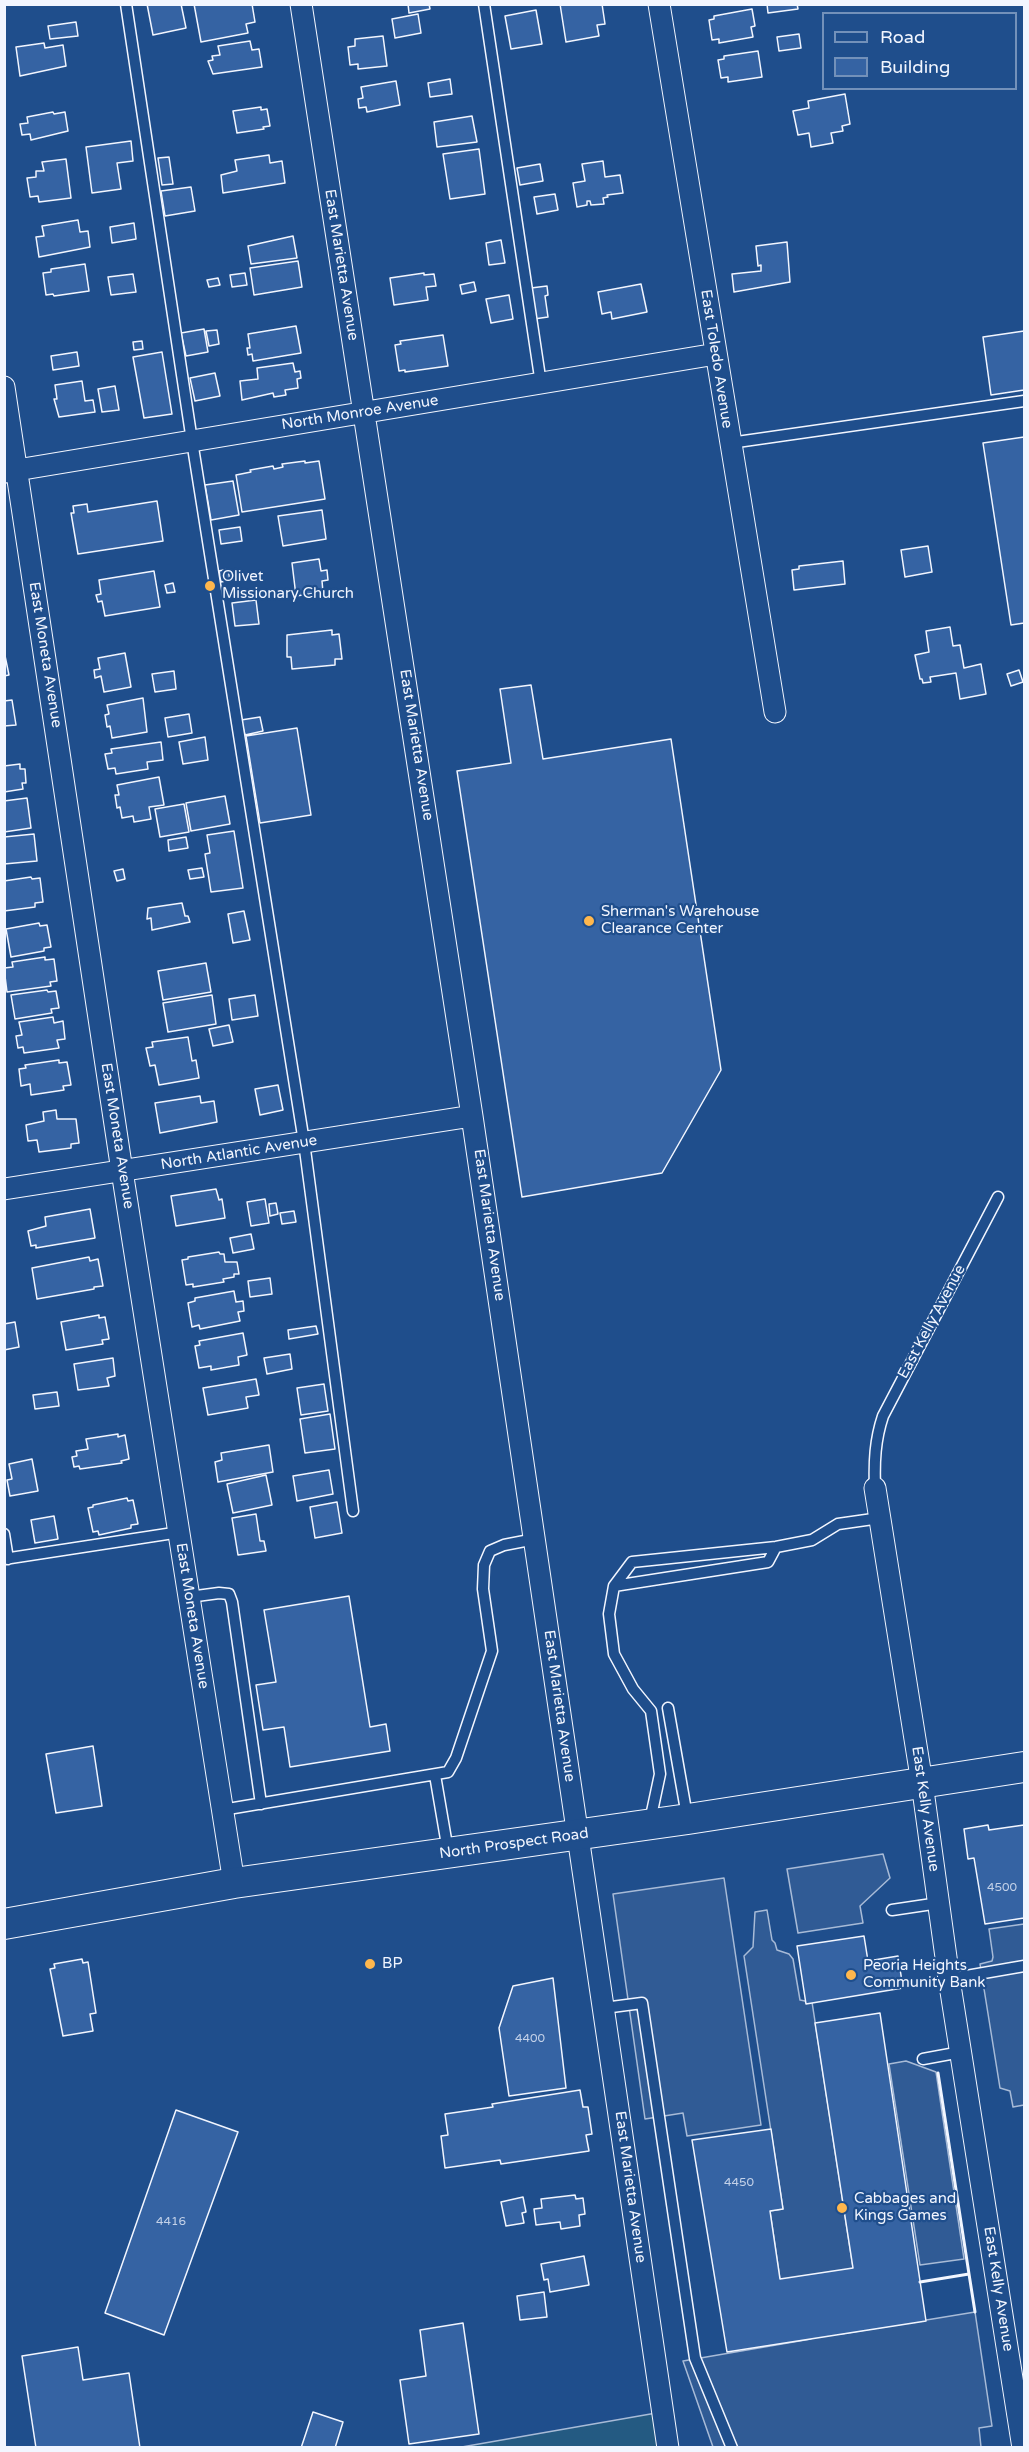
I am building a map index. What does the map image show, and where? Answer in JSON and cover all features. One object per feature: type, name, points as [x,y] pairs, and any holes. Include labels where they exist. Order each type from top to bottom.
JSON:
[{"type":"main road","name":"North Prospect Road","points":[[4,1924],[234,1883],[650,1825],[1024,1767]]},
{"type":"street","name":"East Marietta Avenue","points":[[301,4],[472,1116],[668,2448]]},
{"type":"street","name":"East Toledo Avenue","points":[[659,4],[775,712]]},
{"type":"street","name":"North Monroe Avenue","points":[[11,471],[716,354]]},
{"type":"street","name":"East Moneta Avenue","points":[[4,387],[11,471],[234,1883]]},
{"type":"street","name":"North Atlantic Avenue","points":[[4,1189],[472,1116]]},
{"type":"street","name":"East Kelly Avenue","points":[[875,1488],[1023,2448]]},
{"type":"lane","points":[[126,4],[192,441],[304,1142],[353,1511]]},
{"type":"lane","points":[[484,4],[541,384]]},
{"type":"lane","points":[[730,443],[1024,401]]},
{"type":"lane","name":"East Kelly Avenue","points":[[875,1488],[873,1460],[876,1436],[884,1416],[998,1197]]},
{"type":"lane","points":[[650,1825],[660,1774],[651,1711],[633,1689],[614,1654],[609,1614],[614,1586],[632,1562],[776,1547],[812,1540],[838,1524],[880,1518]]},
{"type":"lane","points":[[4,1534],[6,1559],[180,1532]]},
{"type":"lane","points":[[222,1810],[448,1772],[456,1758],[492,1651],[483,1589],[484,1565],[490,1551],[504,1545],[535,1539]]},
{"type":"lane","points":[[614,1586],[768,1562],[776,1547]]},
{"type":"lane","points":[[189,1597],[229,1594],[232,1602],[261,1804]]},
{"type":"lane","points":[[668,1708],[688,1819]]},
{"type":"lane","points":[[435,1775],[448,1854]]},
{"type":"lane","points":[[892,1910],[939,1903]]},
{"type":"lane","points":[[949,1978],[1024,1966]]},
{"type":"lane","points":[[604,2008],[642,2003],[695,2358],[732,2448]]},
{"type":"lane","points":[[923,2059],[961,2052]]},
{"type":"shaded area","points":[[883,1854],[890,1878],[860,1906],[863,1923],[798,1933],[787,1869]]},
{"type":"shaded area","points":[[724,1878],[761,2125],[687,2136],[683,2113],[645,2119],[613,1894]]},
{"type":"shaded area","points":[[767,1910],[772,1940],[777,1950],[789,1954],[793,1959],[800,2000],[806,2003],[812,2002],[853,2268],[841,2334],[975,2312],[992,2426],[979,2428],[981,2447],[713,2447],[683,2361],[811,2339],[780,2279],[770,2211],[783,2209],[744,1956],[753,1947],[755,1912]]},
{"type":"shaded area","points":[[1024,1924],[1024,2105],[1013,2107],[1010,2091],[1000,2088],[980,1964],[992,1961],[989,1929]]},
{"type":"shaded area","points":[[906,2061],[936,2072],[964,2259],[920,2265],[889,2064]]},
{"type":"shaded area","points":[[662,2412],[668,2448],[456,2448]]},
{"type":"building","points":[[147,4],[181,4],[186,28],[153,35]]},
{"type":"building","points":[[194,4],[252,4],[255,22],[246,24],[248,33],[201,42]]},
{"type":"building","points":[[408,4],[429,4],[430,9],[409,13]]},
{"type":"building","points":[[560,4],[602,4],[605,24],[597,25],[599,36],[566,42]]},
{"type":"building","points":[[767,4],[797,4],[798,9],[768,13]]},
{"type":"building","points":[[752,9],[755,26],[751,27],[753,37],[719,43],[719,39],[712,40],[709,20],[714,19],[714,16]]},
{"type":"building","points":[[536,10],[542,44],[511,49],[505,16]]},
{"type":"building","points":[[418,14],[421,33],[395,38],[392,19]]},
{"type":"building","points":[[76,22],[78,36],[50,39],[48,26]]},
{"type":"building","points":[[799,34],[801,48],[779,51],[777,37]]},
{"type":"building","points":[[383,36],[387,66],[358,69],[358,64],[350,65],[348,47],[355,46],[355,39]]},
{"type":"building","points":[[250,41],[252,50],[259,49],[262,67],[213,74],[208,61],[213,60],[212,56],[220,55],[218,46]]},
{"type":"building","points":[[44,43],[45,48],[63,45],[66,66],[20,76],[16,47]]},
{"type":"building","points":[[758,51],[762,77],[728,82],[728,77],[721,78],[718,60],[724,59],[724,56]]},
{"type":"building","points":[[450,79],[452,94],[430,97],[428,83]]},
{"type":"building","points":[[396,81],[400,105],[367,112],[366,107],[359,108],[358,99],[363,98],[361,87]]},
{"type":"building","points":[[845,94],[850,124],[842,126],[843,131],[831,133],[833,143],[811,147],[809,133],[798,135],[793,111],[809,108],[808,101]]},
{"type":"building","points":[[261,107],[261,110],[267,109],[270,126],[237,133],[233,111]]},
{"type":"building","points":[[53,112],[54,114],[65,112],[68,131],[31,140],[30,134],[22,135],[20,124],[28,123],[27,117]]},
{"type":"building","points":[[472,116],[477,142],[437,147],[434,122]]},
{"type":"building","points":[[131,141],[133,161],[117,163],[121,189],[92,193],[86,147]]},
{"type":"building","points":[[479,149],[485,194],[450,199],[443,154]]},
{"type":"building","points":[[269,155],[270,163],[282,161],[285,183],[223,193],[221,175],[237,171],[235,160]]},
{"type":"building","points":[[169,157],[173,184],[162,185],[158,158]]},
{"type":"building","points":[[66,159],[71,198],[39,202],[38,196],[30,197],[27,178],[36,177],[36,171],[44,171],[42,162]]},
{"type":"building","points":[[603,161],[605,177],[620,175],[623,193],[607,195],[608,197],[603,198],[604,204],[591,205],[590,201],[587,201],[587,205],[577,207],[573,183],[585,181],[582,164]]},
{"type":"building","points":[[540,164],[543,181],[520,185],[517,168]]},
{"type":"building","points":[[191,187],[195,211],[165,216],[161,191]]},
{"type":"building","points":[[555,194],[558,210],[537,214],[534,197]]},
{"type":"building","points":[[78,220],[80,232],[88,231],[90,247],[39,257],[36,237],[44,236],[42,226]]},
{"type":"building","points":[[134,223],[136,239],[112,243],[110,227]]},
{"type":"building","points":[[293,236],[297,258],[251,264],[248,246]]},
{"type":"building","points":[[501,240],[505,263],[489,265],[486,243]]},
{"type":"building","points":[[787,242],[790,282],[734,292],[732,274],[761,271],[761,265],[758,266],[756,246]]},
{"type":"building","points":[[298,261],[302,287],[254,295],[250,268]]},
{"type":"building","points":[[85,264],[89,291],[46,295],[43,273],[51,272],[51,269]]},
{"type":"building","points":[[245,273],[247,285],[232,287],[230,275]]},
{"type":"building","points":[[424,273],[424,275],[434,274],[436,286],[426,287],[428,300],[394,305],[390,278]]},
{"type":"building","points":[[133,274],[136,292],[111,295],[108,277]]},
{"type":"building","points":[[218,278],[220,285],[209,287],[207,280]]},
{"type":"building","points":[[474,282],[476,291],[462,294],[460,285]]},
{"type":"building","points":[[641,284],[647,312],[612,319],[611,312],[602,314],[598,292]]},
{"type":"building","points":[[547,286],[548,295],[545,296],[548,317],[534,319],[531,288]]},
{"type":"building","points":[[509,295],[513,319],[491,323],[486,299]]},
{"type":"building","points":[[296,326],[301,353],[253,361],[252,354],[248,355],[247,348],[250,348],[248,334]]},
{"type":"building","points":[[204,329],[208,352],[186,356],[181,333]]},
{"type":"building","points":[[217,330],[219,344],[209,346],[206,331]]},
{"type":"building","points":[[1024,331],[1024,390],[991,395],[983,337]]},
{"type":"building","points":[[443,335],[448,366],[399,371],[395,345],[401,344],[400,341]]},
{"type":"building","points":[[142,341],[143,349],[134,350],[133,342]]},
{"type":"building","points":[[77,352],[79,366],[53,370],[51,356]]},
{"type":"building","points":[[162,352],[172,414],[144,418],[133,357]]},
{"type":"building","points":[[293,363],[295,372],[300,371],[301,378],[297,379],[298,388],[285,390],[286,395],[274,397],[273,393],[242,400],[240,381],[258,379],[257,368]]},
{"type":"building","points":[[215,373],[220,396],[195,401],[190,378]]},
{"type":"building","points":[[82,381],[85,401],[93,400],[95,412],[59,417],[54,399],[57,399],[55,385]]},
{"type":"building","points":[[115,386],[119,410],[102,412],[98,389]]},
{"type":"building","points":[[1024,437],[1024,623],[1011,625],[983,443]]},
{"type":"building","points":[[305,461],[305,463],[319,461],[325,499],[242,512],[236,475],[251,472],[250,470],[273,466],[274,469],[283,467],[282,464]]},
{"type":"building","points":[[233,481],[239,515],[211,520],[205,485]]},
{"type":"building","points":[[157,501],[163,541],[78,554],[71,513],[74,513],[73,506],[87,504],[88,512]]},
{"type":"building","points":[[322,510],[326,539],[283,546],[278,516]]},
{"type":"building","points":[[240,527],[242,541],[221,544],[219,530]]},
{"type":"building","points":[[928,546],[932,572],[905,577],[901,550]]},
{"type":"building","points":[[319,559],[321,571],[327,570],[328,580],[322,581],[323,592],[296,596],[292,563]]},
{"type":"building","points":[[843,561],[845,584],[794,590],[792,570],[799,569],[799,566]]},
{"type":"building","points":[[228,569],[230,580],[221,582],[219,571]]},
{"type":"building","points":[[154,571],[160,607],[105,616],[102,601],[98,602],[96,595],[101,594],[99,580]]},
{"type":"building","points":[[173,583],[175,592],[167,593],[165,585]]},
{"type":"building","points":[[256,600],[259,624],[235,626],[232,603]]},
{"type":"building","points":[[950,627],[953,646],[960,645],[964,668],[981,664],[986,694],[960,699],[956,673],[930,677],[931,682],[923,683],[920,679],[915,655],[929,652],[926,631]]},
{"type":"building","points":[[332,630],[332,635],[339,634],[342,659],[335,659],[335,665],[292,669],[291,657],[287,657],[287,635]]},
{"type":"building","points":[[4,651],[9,675],[4,676]]},
{"type":"building","points":[[125,653],[131,687],[104,692],[101,676],[95,678],[94,670],[100,669],[98,658]]},
{"type":"building","points":[[1019,670],[1023,682],[1011,686],[1007,674]]},
{"type":"building","points":[[174,671],[176,689],[155,692],[152,674]]},
{"type":"building","name":"Sherman's Warehouse Clearance Center","points":[[531,685],[543,759],[671,739],[721,1070],[662,1173],[522,1197],[457,771],[511,763],[500,689]]},
{"type":"building","points":[[143,698],[147,732],[112,738],[105,715],[109,714],[107,705]]},
{"type":"building","points":[[12,700],[16,725],[4,726],[4,701]]},
{"type":"building","points":[[189,714],[192,733],[168,737],[165,718]]},
{"type":"building","points":[[260,717],[263,731],[245,735],[241,720]]},
{"type":"building","points":[[297,728],[311,815],[260,823],[246,736]]},
{"type":"building","points":[[205,737],[208,760],[183,764],[179,742]]},
{"type":"building","points":[[161,742],[163,760],[147,762],[148,769],[116,774],[115,768],[108,769],[105,754],[112,753],[111,749]]},
{"type":"building","points":[[20,764],[20,769],[25,769],[26,783],[22,783],[23,789],[4,792],[4,766]]},
{"type":"building","points":[[159,777],[164,805],[149,807],[151,819],[134,822],[133,816],[122,818],[120,807],[117,808],[115,795],[119,795],[117,785]]},
{"type":"building","points":[[225,796],[230,824],[191,831],[186,803]]},
{"type":"building","points":[[27,798],[31,828],[4,832],[4,801]]},
{"type":"building","points":[[184,804],[189,832],[160,837],[155,809]]},
{"type":"building","points":[[234,831],[243,888],[211,892],[205,854],[210,853],[207,835]]},
{"type":"building","points":[[34,834],[37,861],[4,864],[4,837]]},
{"type":"building","points":[[186,837],[188,848],[169,851],[168,840]]},
{"type":"building","points":[[202,868],[204,877],[190,879],[188,870]]},
{"type":"building","points":[[123,869],[125,879],[117,881],[114,871]]},
{"type":"building","points":[[31,877],[32,879],[40,878],[43,902],[35,903],[35,907],[4,911],[4,881]]},
{"type":"building","points":[[182,903],[185,916],[188,916],[190,922],[152,930],[151,918],[147,919],[148,908]]},
{"type":"building","points":[[244,911],[250,940],[233,943],[228,914]]},
{"type":"building","points":[[39,923],[40,926],[47,925],[51,947],[44,948],[44,951],[11,957],[6,929]]},
{"type":"building","points":[[45,957],[45,960],[54,959],[57,981],[50,982],[51,986],[7,992],[4,968],[13,967],[12,962]]},
{"type":"building","points":[[206,963],[211,992],[163,1000],[158,971]]},
{"type":"building","points":[[47,990],[48,992],[56,991],[59,1008],[51,1009],[52,1013],[15,1019],[11,995]]},
{"type":"building","points":[[212,995],[216,1024],[168,1032],[163,1003]]},
{"type":"building","points":[[255,995],[258,1016],[232,1020],[229,999]]},
{"type":"building","points":[[53,1017],[54,1023],[63,1021],[65,1039],[57,1040],[59,1048],[24,1053],[23,1047],[18,1048],[16,1036],[22,1035],[19,1022]]},
{"type":"building","points":[[229,1025],[233,1042],[213,1046],[209,1029]]},
{"type":"building","points":[[188,1037],[192,1061],[196,1060],[199,1078],[159,1085],[155,1065],[150,1066],[146,1048],[153,1047],[152,1042]]},
{"type":"building","points":[[59,1060],[59,1063],[67,1062],[71,1085],[63,1086],[64,1090],[31,1095],[30,1084],[21,1086],[19,1069],[26,1068],[25,1065]]},
{"type":"building","points":[[278,1085],[283,1110],[260,1115],[255,1089]]},
{"type":"building","points":[[200,1096],[201,1103],[214,1101],[217,1122],[160,1133],[155,1103]]},
{"type":"building","points":[[56,1110],[57,1119],[76,1119],[79,1143],[71,1144],[71,1148],[39,1152],[37,1140],[28,1141],[26,1125],[44,1121],[43,1112]]},
{"type":"building","points":[[216,1189],[219,1200],[222,1199],[225,1218],[176,1226],[171,1196]]},
{"type":"building","points":[[265,1199],[269,1223],[251,1226],[247,1202]]},
{"type":"building","points":[[276,1203],[278,1214],[270,1216],[269,1204]]},
{"type":"building","points":[[90,1209],[95,1238],[36,1248],[36,1245],[31,1246],[28,1231],[46,1226],[45,1217]]},
{"type":"building","points":[[294,1211],[296,1222],[282,1224],[280,1213]]},
{"type":"building","points":[[251,1234],[254,1249],[233,1253],[230,1238]]},
{"type":"building","points":[[219,1252],[224,1254],[225,1262],[237,1262],[239,1274],[223,1279],[224,1282],[193,1287],[193,1284],[186,1285],[182,1260]]},
{"type":"building","points":[[89,1257],[90,1261],[98,1259],[103,1286],[37,1299],[32,1268]]},
{"type":"building","points":[[270,1278],[272,1294],[250,1297],[248,1281]]},
{"type":"building","points":[[234,1291],[236,1302],[243,1301],[244,1311],[238,1312],[240,1321],[200,1329],[199,1325],[192,1327],[188,1303],[195,1301],[195,1298]]},
{"type":"building","points":[[99,1315],[99,1318],[105,1317],[109,1339],[102,1340],[103,1344],[66,1350],[61,1322]]},
{"type":"building","points":[[15,1322],[19,1347],[4,1350],[4,1324]]},
{"type":"building","points":[[316,1326],[318,1334],[289,1339],[288,1330]]},
{"type":"building","points":[[243,1333],[247,1355],[238,1357],[239,1365],[211,1370],[211,1366],[199,1368],[195,1346],[200,1345],[199,1341]]},
{"type":"building","points":[[290,1354],[292,1369],[267,1374],[264,1358]]},
{"type":"building","points":[[113,1358],[115,1376],[107,1378],[109,1386],[78,1390],[74,1364]]},
{"type":"building","points":[[256,1379],[259,1395],[246,1397],[248,1408],[208,1415],[203,1388]]},
{"type":"building","points":[[324,1384],[328,1411],[301,1415],[297,1388]]},
{"type":"building","points":[[57,1392],[59,1406],[35,1409],[33,1395]]},
{"type":"building","points":[[330,1414],[335,1449],[305,1453],[300,1419]]},
{"type":"building","points":[[118,1434],[118,1437],[125,1435],[129,1459],[121,1461],[122,1463],[80,1469],[79,1466],[74,1467],[72,1457],[77,1456],[76,1451],[88,1449],[86,1439]]},
{"type":"building","points":[[269,1445],[273,1472],[218,1482],[215,1462],[222,1460],[221,1453]]},
{"type":"building","points":[[32,1459],[38,1491],[10,1496],[7,1480],[12,1479],[9,1464]]},
{"type":"building","points":[[329,1470],[333,1494],[297,1501],[293,1476]]},
{"type":"building","points":[[266,1475],[272,1505],[233,1513],[227,1484]]},
{"type":"building","points":[[127,1498],[128,1501],[133,1500],[138,1524],[131,1525],[131,1528],[99,1535],[98,1531],[93,1532],[88,1508]]},
{"type":"building","points":[[337,1502],[342,1533],[315,1538],[310,1507]]},
{"type":"building","points":[[256,1514],[260,1541],[264,1541],[266,1551],[238,1555],[232,1518]]},
{"type":"building","points":[[54,1516],[58,1539],[35,1543],[31,1520]]},
{"type":"building","points":[[349,1596],[370,1727],[386,1724],[390,1751],[290,1767],[284,1727],[263,1730],[256,1685],[276,1682],[264,1610]]},
{"type":"building","points":[[93,1746],[102,1806],[56,1813],[46,1754]]},
{"type":"building","points":[[988,1825],[989,1830],[1024,1825],[1024,1918],[985,1924],[974,1858],[968,1859],[964,1829]]},
{"type":"building","name":"Peoria Heights Community Bank","points":[[864,1936],[868,1961],[898,1956],[903,1988],[806,2004],[797,1946]]},
{"type":"building","points":[[82,1959],[83,1963],[88,1962],[96,2013],[90,2014],[93,2031],[63,2036],[50,1969],[55,1968],[54,1964]]},
{"type":"building","points":[[553,1978],[566,2088],[509,2096],[499,2028],[513,1986]]},
{"type":"building","points":[[880,2013],[926,2321],[727,2352],[692,2140],[771,2129],[783,2209],[770,2211],[780,2279],[853,2268],[815,2023]]},
{"type":"building","points":[[580,2090],[583,2107],[588,2107],[592,2134],[586,2135],[589,2151],[501,2164],[500,2160],[445,2168],[441,2136],[448,2135],[445,2114]]},
{"type":"building","points":[[176,2110],[238,2132],[164,2335],[105,2313]]},
{"type":"building","points":[[575,2195],[576,2199],[583,2198],[585,2214],[579,2215],[580,2226],[561,2229],[560,2222],[536,2225],[534,2209],[542,2208],[541,2199]]},
{"type":"building","points":[[523,2197],[526,2212],[522,2213],[524,2223],[506,2226],[501,2202]]},
{"type":"building","points":[[584,2256],[589,2285],[550,2292],[548,2279],[544,2280],[541,2264]]},
{"type":"building","points":[[544,2292],[547,2317],[520,2320],[517,2296]]},
{"type":"building","points":[[463,2323],[479,2434],[409,2444],[400,2380],[426,2376],[420,2330]]},
{"type":"building","points":[[78,2347],[83,2380],[129,2373],[140,2448],[36,2448],[22,2356]]},
{"type":"building","points":[[313,2412],[343,2422],[335,2448],[301,2448]]},
{"type":"wall","points":[[920,2282],[969,2274],[938,2073]]},
{"type":"wall","points":[[969,2274],[975,2312]]},
{"type":"place","name":"Olivet Missionary Church","points":[[210,586]]},
{"type":"place","name":"Sherman's Warehouse Clearance Center","points":[[589,921]]},
{"type":"place","name":"BP","points":[[370,1964]]},
{"type":"place","name":"Peoria Heights Community Bank","points":[[851,1975]]},
{"type":"place","name":"Cabbages and Kings Games","points":[[842,2208]]}]
